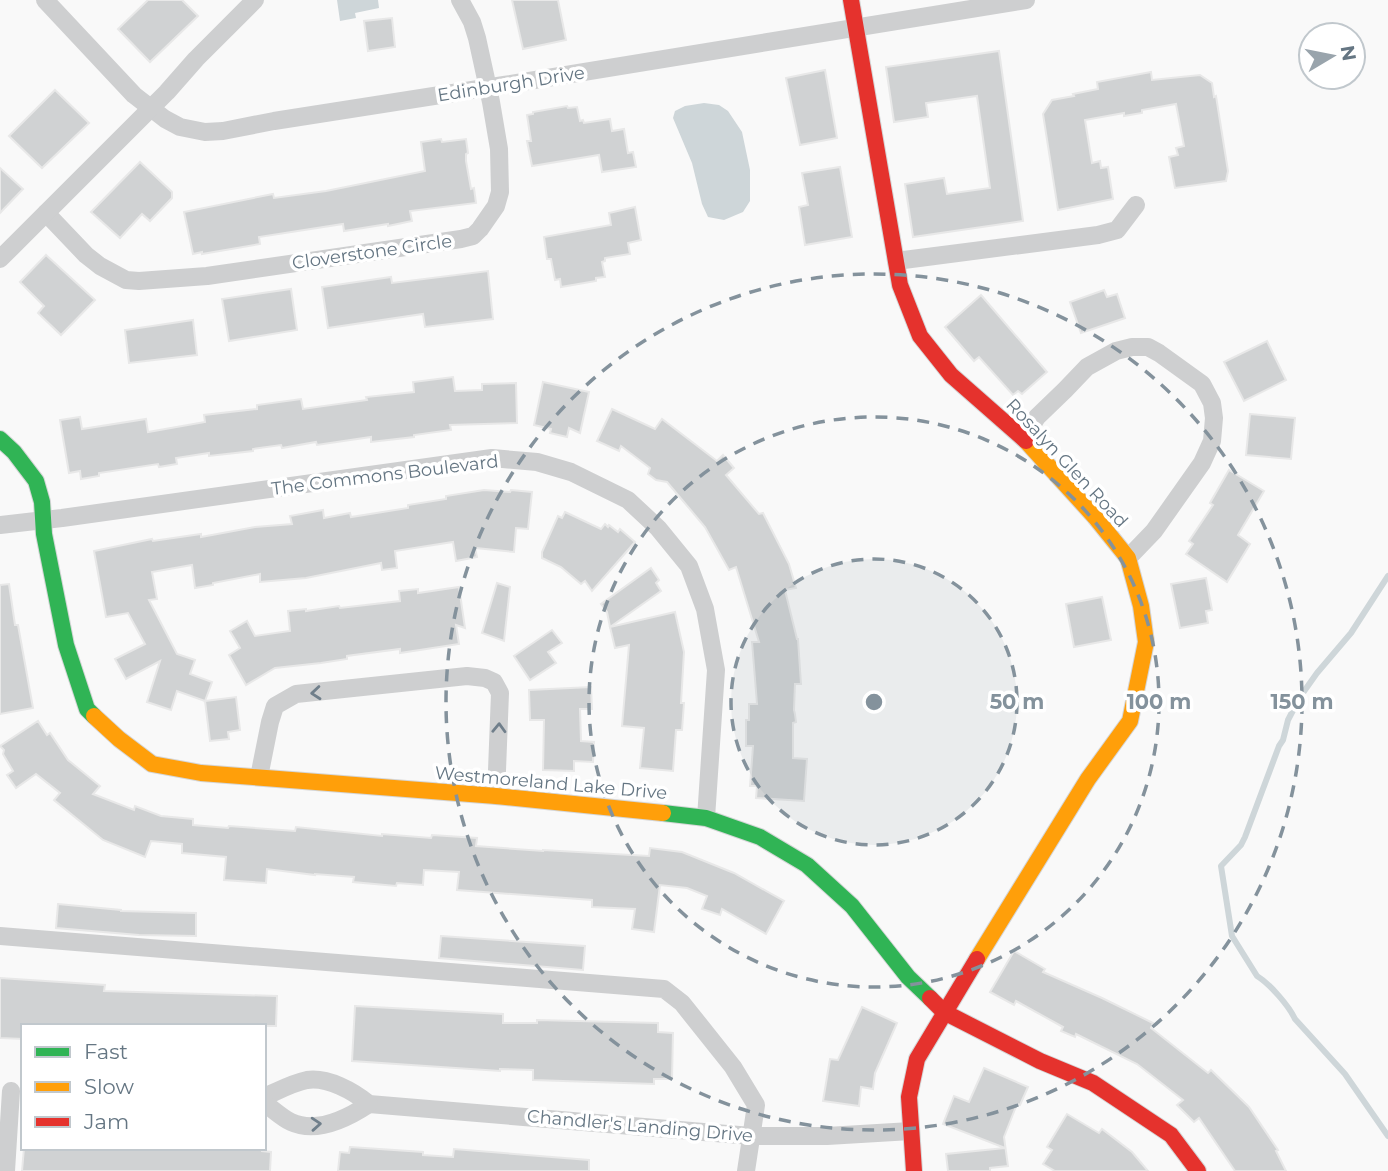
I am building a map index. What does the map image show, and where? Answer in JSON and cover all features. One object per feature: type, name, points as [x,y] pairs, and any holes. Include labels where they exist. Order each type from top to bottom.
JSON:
[{"type":"street","name":"Edinburgh Drive","points":[[45,0],[134,95],[180,127],[205,132],[1026,0]]},
{"type":"street","points":[[0,259],[255,0]]},
{"type":"street","name":"Cloverstone Circle","points":[[46,213],[100,266],[126,279],[139,281],[207,276],[472,236],[496,206],[500,192],[499,149],[475,30],[460,0]]},
{"type":"street","name":"Rosalyn Glen Road","points":[[851,0],[900,285],[920,336],[951,374],[1024,439],[1095,517],[1128,558],[1146,642],[1130,721],[1088,779],[917,1059],[909,1097],[914,1171]]},
{"type":"street","points":[[896,261],[1098,236],[1117,230],[1136,205]]},
{"type":"street","points":[[1024,439],[1037,417],[1087,367],[1116,351],[1148,347],[1202,384],[1212,403],[1212,441],[1202,463],[1154,531],[1128,558]]},
{"type":"street","name":"Westmoreland Lake Drive","points":[[0,439],[14,452],[36,481],[42,502],[44,534],[66,645],[87,709],[119,739],[152,764],[201,773],[496,796],[706,818],[760,837],[807,865],[852,906],[908,977],[944,1012],[1040,1061],[1093,1083],[1171,1135],[1198,1171]]},
{"type":"street","name":"The Commons Boulevard","points":[[0,525],[492,458],[537,461],[571,472],[628,500],[658,528],[689,566],[705,609],[716,670],[706,818]]},
{"type":"street","points":[[259,777],[275,706],[296,694],[467,676],[494,682],[500,693],[496,796]]},
{"type":"street","points":[[0,936],[664,989],[682,1003],[733,1067],[755,1105],[746,1171]]},
{"type":"street","name":"Chandler's Landing Drive","points":[[266,1096],[306,1080],[321,1080],[357,1094],[369,1104],[751,1136],[828,1136],[911,1131]]},
{"type":"street","points":[[6,1171],[11,1089]]},
{"type":"street","points":[[266,1104],[291,1122],[308,1126],[324,1125],[350,1116],[369,1104]]},
{"type":"shaded area","points":[[337,0],[378,0],[379,8],[355,13],[356,18],[340,21]]},
{"type":"shaded area","points":[[704,103],[719,105],[728,111],[742,132],[750,170],[750,201],[743,212],[724,220],[708,217],[692,163],[673,118],[675,111],[685,106]]},
{"type":"building","points":[[148,0],[182,0],[198,16],[150,62],[118,29]]},
{"type":"building","points":[[512,0],[558,0],[566,40],[523,49]]},
{"type":"building","points":[[392,18],[395,47],[368,51],[364,21]]},
{"type":"building","points":[[999,51],[1023,221],[913,237],[905,184],[944,178],[947,194],[990,188],[977,96],[926,103],[928,117],[894,122],[886,67]]},
{"type":"building","points":[[825,70],[837,138],[800,145],[786,78]]},
{"type":"building","points":[[1151,72],[1152,80],[1200,75],[1212,83],[1228,171],[1226,181],[1175,188],[1169,157],[1178,155],[1176,148],[1184,146],[1176,104],[1142,110],[1142,113],[1124,116],[1124,113],[1085,120],[1092,163],[1100,161],[1101,168],[1108,167],[1113,199],[1058,210],[1043,114],[1052,100],[1098,89],[1097,82]]},
{"type":"building","points":[[55,90],[89,123],[42,168],[9,136]]},
{"type":"building","points":[[567,106],[577,107],[580,121],[583,120],[584,123],[610,119],[612,131],[624,129],[628,153],[633,152],[636,167],[602,172],[599,155],[532,166],[527,141],[531,141],[527,115]]},
{"type":"building","points":[[441,139],[442,142],[466,139],[466,161],[476,203],[410,211],[412,221],[388,226],[344,231],[343,224],[259,237],[260,244],[193,254],[184,212],[273,194],[274,198],[326,191],[425,171],[421,142]]},
{"type":"building","points":[[140,162],[172,192],[172,198],[150,221],[142,214],[120,238],[91,212]]},
{"type":"building","points":[[840,167],[852,237],[805,245],[799,207],[808,205],[802,173]]},
{"type":"building","points":[[0,168],[23,189],[0,213]]},
{"type":"building","points":[[635,207],[641,240],[628,243],[630,254],[605,258],[602,262],[605,277],[561,287],[560,279],[555,280],[551,259],[547,259],[544,237],[611,225],[609,213]]},
{"type":"building","points":[[46,255],[95,300],[61,335],[38,313],[44,306],[20,282]]},
{"type":"building","points":[[488,271],[493,319],[425,327],[423,314],[328,328],[322,287],[391,277],[392,283]]},
{"type":"building","points":[[291,289],[297,330],[229,341],[222,299]]},
{"type":"building","points":[[1104,290],[1107,297],[1117,294],[1125,318],[1081,333],[1070,302]]},
{"type":"building","points":[[981,295],[1047,372],[1022,394],[1018,391],[1013,395],[979,357],[974,361],[945,327]]},
{"type":"building","points":[[193,320],[197,355],[129,363],[125,330]]},
{"type":"building","points":[[1267,341],[1286,380],[1244,401],[1224,362]]},
{"type":"building","points":[[453,377],[455,391],[482,390],[482,384],[516,383],[517,423],[450,425],[451,430],[371,442],[371,437],[317,445],[316,442],[282,448],[281,445],[209,456],[209,453],[176,458],[177,464],[159,467],[158,464],[99,473],[99,476],[81,479],[80,471],[69,473],[60,420],[80,417],[82,429],[146,419],[148,432],[205,422],[204,415],[257,409],[257,405],[301,399],[303,409],[367,400],[366,397],[414,392],[413,382]]},
{"type":"building","points":[[543,382],[589,392],[580,433],[569,428],[567,437],[534,425]]},
{"type":"building","points":[[612,409],[655,429],[662,419],[717,461],[723,455],[734,468],[726,475],[759,514],[763,513],[789,564],[796,588],[785,590],[798,639],[801,684],[795,684],[793,758],[807,759],[804,801],[756,798],[757,786],[750,786],[753,746],[746,746],[746,720],[749,720],[749,704],[757,704],[752,642],[759,642],[736,567],[729,570],[705,527],[667,482],[656,480],[648,474],[650,468],[621,446],[619,451],[597,441]]},
{"type":"building","points":[[1250,414],[1295,418],[1291,459],[1246,455]]},
{"type":"building","points":[[1229,470],[1264,491],[1238,535],[1250,544],[1227,582],[1186,554],[1193,544],[1189,541],[1213,505],[1210,503]]},
{"type":"building","points":[[484,490],[532,492],[528,529],[516,528],[514,552],[475,548],[477,557],[456,561],[453,542],[395,551],[397,568],[382,570],[381,563],[306,578],[260,582],[260,574],[195,588],[192,565],[152,572],[157,599],[149,600],[177,654],[195,660],[190,674],[212,682],[205,701],[177,691],[171,710],[147,702],[160,661],[126,679],[115,659],[145,644],[128,613],[106,617],[94,551],[152,539],[201,534],[201,537],[255,527],[292,524],[290,516],[323,510],[324,518],[350,513],[351,517],[408,508],[408,505],[446,499],[446,496]]},
{"type":"building","points":[[565,512],[601,529],[605,524],[618,532],[620,529],[635,542],[592,591],[585,581],[581,584],[561,567],[542,558],[542,552],[558,516],[562,518]]},
{"type":"building","points":[[651,568],[659,580],[656,583],[661,591],[610,627],[607,612],[601,604]]},
{"type":"building","points":[[1206,578],[1212,610],[1206,611],[1208,623],[1180,628],[1171,584]]},
{"type":"building","points":[[497,583],[510,587],[504,641],[482,633]]},
{"type":"building","points":[[9,584],[33,708],[0,714],[0,585]]},
{"type":"building","points":[[459,587],[465,628],[456,625],[459,644],[400,653],[400,649],[275,668],[246,685],[229,655],[240,648],[230,631],[247,621],[255,636],[290,631],[288,611],[400,601],[399,591],[418,589],[418,593]]},
{"type":"building","points":[[1102,597],[1111,640],[1074,647],[1066,604]]},
{"type":"building","points":[[675,612],[684,652],[681,703],[684,703],[682,730],[676,730],[673,771],[640,768],[644,728],[622,726],[629,645],[615,648],[610,627]]},
{"type":"building","points":[[552,630],[562,643],[548,652],[556,663],[530,680],[514,656]]},
{"type":"building","points":[[591,687],[592,709],[580,709],[581,741],[594,742],[593,762],[574,761],[574,771],[543,770],[544,720],[530,720],[529,690]]},
{"type":"building","points":[[236,697],[240,730],[228,732],[229,739],[210,741],[205,701]]},
{"type":"building","points":[[38,721],[47,735],[50,733],[68,760],[100,786],[93,794],[134,810],[135,806],[161,816],[193,819],[193,825],[295,831],[296,827],[382,836],[477,838],[476,846],[543,851],[649,856],[650,848],[682,852],[734,873],[784,901],[766,934],[722,909],[720,915],[702,909],[707,896],[687,888],[660,885],[654,932],[632,929],[635,909],[592,907],[592,900],[457,890],[459,872],[424,870],[423,885],[397,883],[396,886],[353,882],[354,877],[267,869],[266,883],[224,880],[226,857],[182,853],[182,844],[151,841],[145,857],[103,840],[54,800],[60,793],[36,774],[16,788],[7,775],[13,771],[0,746]]},
{"type":"building","points":[[58,904],[121,911],[196,913],[196,936],[139,935],[56,928]]},
{"type":"building","points":[[441,936],[585,946],[583,970],[439,958]]},
{"type":"building","points":[[1014,951],[1045,969],[1043,972],[1153,1023],[1151,1028],[1208,1073],[1211,1070],[1249,1107],[1278,1150],[1276,1151],[1286,1171],[1235,1171],[1199,1118],[1194,1122],[1177,1105],[1183,1100],[1137,1064],[1076,1034],[1075,1037],[1061,1031],[1063,1027],[1016,1001],[1014,1005],[990,992]]},
{"type":"building","points":[[0,978],[105,985],[104,991],[277,996],[276,1026],[21,1024],[21,1039],[0,1038]]},
{"type":"building","points":[[355,1006],[503,1014],[503,1023],[537,1023],[537,1020],[658,1023],[658,1032],[673,1033],[672,1079],[654,1079],[654,1084],[533,1080],[533,1070],[500,1071],[352,1061]]},
{"type":"building","points":[[862,1007],[897,1023],[875,1073],[873,1089],[861,1087],[859,1106],[823,1101],[830,1059],[838,1060]]},
{"type":"building","points":[[984,1068],[1028,1087],[1020,1105],[1017,1104],[1004,1137],[1008,1166],[990,1168],[990,1171],[948,1171],[946,1154],[1005,1148],[943,1124],[954,1096],[969,1102]]},
{"type":"building","points":[[1067,1114],[1099,1133],[1102,1129],[1132,1152],[1148,1171],[1055,1171],[1043,1164],[1052,1150],[1047,1147]]},
{"type":"building","points":[[350,1147],[453,1157],[454,1149],[589,1160],[589,1171],[338,1171],[340,1152],[349,1153]]},
{"type":"building","points":[[24,1150],[271,1152],[270,1171],[22,1171]]},
{"type":"waterway","points":[[1388,576],[1351,633],[1300,697],[1288,720],[1283,740],[1245,837],[1221,866],[1232,936],[1257,976],[1279,996],[1295,1019],[1345,1074],[1388,1136]]},
{"type":"traffic: fast","points":[[0,439],[14,452],[36,481],[42,502],[44,534],[66,645],[87,709],[94,716]]},
{"type":"traffic: fast","points":[[663,813],[706,818],[760,837],[807,865],[852,906],[908,977],[930,998]]},
{"type":"traffic: slow","points":[[977,959],[1088,779],[1130,721],[1146,642],[1141,606],[1128,558],[1026,441]]},
{"type":"traffic: slow","points":[[94,716],[152,764],[201,773],[496,796],[663,813]]},
{"type":"traffic: jam","points":[[851,0],[900,285],[920,336],[951,375],[1026,441]]},
{"type":"traffic: jam","points":[[914,1171],[909,1097],[917,1059],[977,959]]},
{"type":"traffic: jam","points":[[930,998],[944,1012],[1040,1061],[1093,1083],[1171,1135],[1198,1171]]}]
